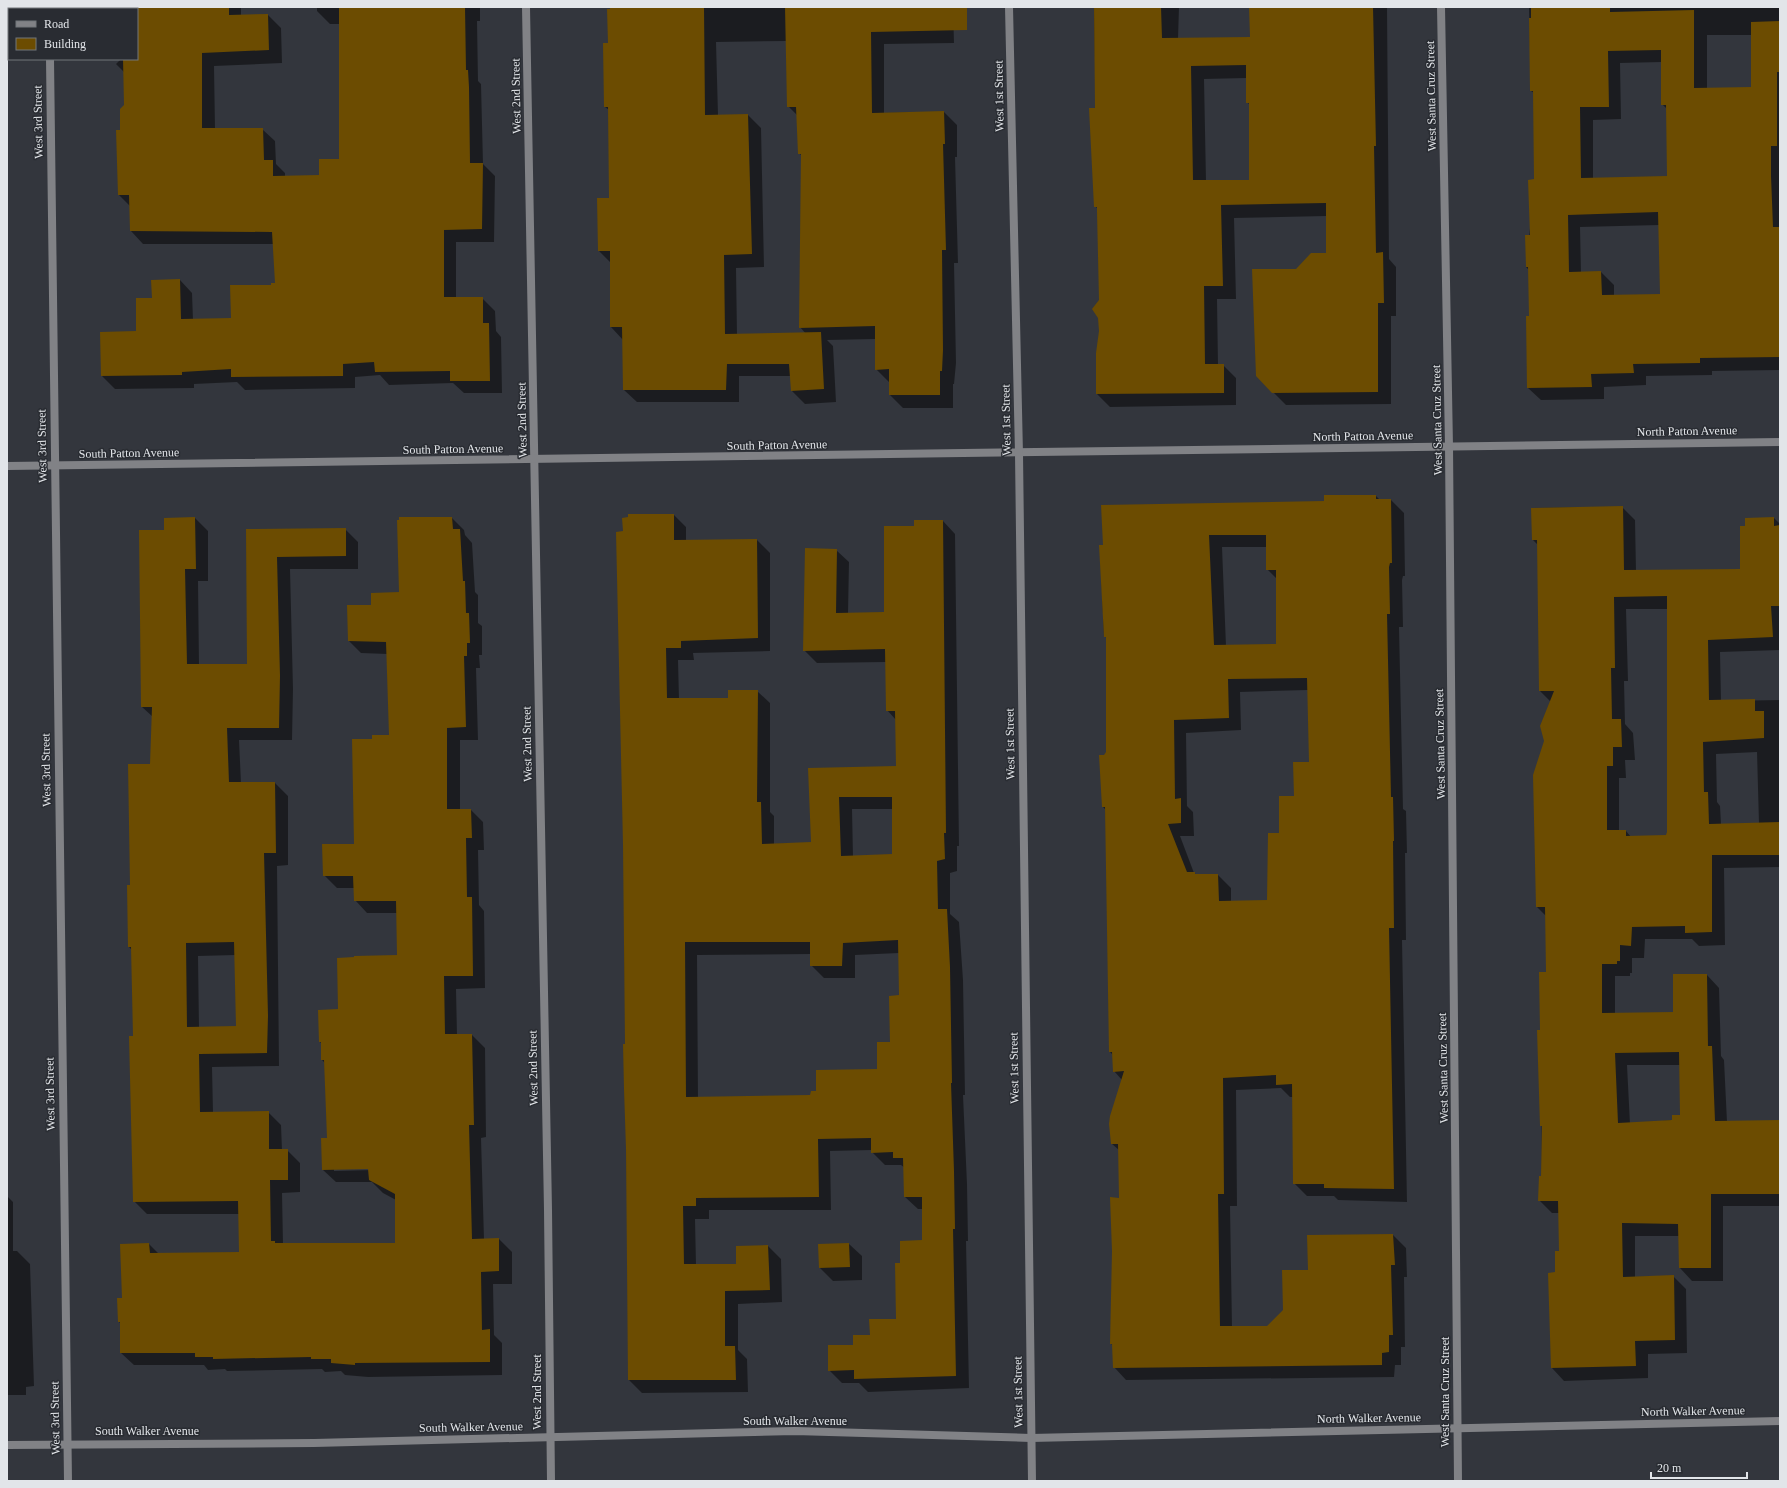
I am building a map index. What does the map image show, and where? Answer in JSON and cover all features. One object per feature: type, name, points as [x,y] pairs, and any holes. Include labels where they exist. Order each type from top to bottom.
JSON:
[{"type":"street","name":"West 2nd Street","points":[[526,7],[548,1202],[550,1481]]},
{"type":"street","name":"West 1st Street","points":[[1009,7],[1019,454],[1032,1481]]},
{"type":"street","name":"West Santa Cruz Street","points":[[1442,7],[1449,446],[1458,1481]]},
{"type":"street","name":"West 3rd Street","points":[[50,60],[68,1481]]},
{"type":"street","name":"North Patton Avenue","points":[[1019,454],[1449,446],[1780,442]]},
{"type":"street","name":"South Patton Avenue","points":[[7,466],[1019,454]]},
{"type":"street","name":"North Walker Avenue","points":[[1031,1438],[1780,1421]]},
{"type":"street","name":"South Walker Avenue","points":[[7,1445],[314,1442],[795,1431],[1031,1438]]},
{"type":"building","points":[[229,7],[229,15],[268,14],[269,50],[202,53],[202,128],[263,128],[264,160],[273,160],[273,176],[319,175],[319,159],[339,159],[339,7],[465,7],[466,70],[468,70],[469,87],[470,163],[483,163],[482,229],[444,230],[444,297],[483,297],[483,323],[489,323],[490,381],[450,381],[450,371],[375,372],[374,362],[343,364],[343,376],[231,377],[231,369],[182,372],[182,375],[101,376],[100,332],[136,331],[136,298],[152,298],[151,280],[180,279],[181,319],[231,318],[230,285],[271,285],[271,283],[275,283],[272,232],[130,231],[129,195],[118,195],[116,130],[120,130],[120,109],[124,105],[123,60],[138,60],[137,8]]},
{"type":"building","points":[[610,7],[704,7],[705,115],[748,114],[752,254],[724,255],[725,334],[821,332],[824,389],[791,391],[789,364],[727,364],[726,390],[623,390],[622,327],[610,327],[610,251],[598,251],[597,198],[609,198],[608,107],[604,107],[603,43],[608,43],[607,9],[610,9]]},
{"type":"building","points":[[785,7],[967,7],[967,30],[871,32],[872,113],[944,111],[945,144],[943,144],[946,250],[942,250],[943,350],[942,371],[940,371],[940,395],[889,395],[889,369],[875,370],[875,326],[799,328],[801,154],[798,154],[796,107],[787,107]]},
{"type":"building","points":[[1094,7],[1161,7],[1162,38],[1250,37],[1249,7],[1373,7],[1376,146],[1374,146],[1376,253],[1383,252],[1384,303],[1378,303],[1378,392],[1272,393],[1256,376],[1252,269],[1296,269],[1311,253],[1326,253],[1326,203],[1221,205],[1223,286],[1204,286],[1205,364],[1224,364],[1224,393],[1096,394],[1096,353],[1099,331],[1098,318],[1092,309],[1099,300],[1097,207],[1094,207],[1089,108],[1095,108]],"holes":[[[1246,65],[1246,103],[1249,103],[1249,180],[1193,180],[1191,66]]]},
{"type":"building","points":[[1531,7],[1610,7],[1610,12],[1694,10],[1694,88],[1751,87],[1751,22],[1780,21],[1780,72],[1777,72],[1777,146],[1771,146],[1771,176],[1773,227],[1779,227],[1780,357],[1700,358],[1700,363],[1633,364],[1634,373],[1591,374],[1592,387],[1527,388],[1526,316],[1529,316],[1528,267],[1526,267],[1525,235],[1530,235],[1528,180],[1534,179],[1533,91],[1530,91],[1529,18],[1531,18]],"holes":[[[1661,50],[1661,105],[1666,105],[1667,176],[1581,178],[1580,107],[1609,107],[1608,51]],[[1658,212],[1660,294],[1602,295],[1601,271],[1569,272],[1568,215]]]},
{"type":"building","points":[[1324,495],[1376,495],[1376,499],[1391,499],[1392,563],[1390,563],[1389,567],[1390,614],[1387,614],[1391,797],[1393,797],[1394,841],[1394,928],[1389,928],[1394,1189],[1324,1188],[1324,1184],[1293,1184],[1292,1084],[1276,1085],[1276,1075],[1223,1078],[1224,1194],[1218,1194],[1220,1326],[1267,1326],[1283,1310],[1282,1270],[1308,1270],[1307,1235],[1393,1234],[1395,1265],[1391,1265],[1393,1335],[1389,1335],[1389,1352],[1382,1353],[1382,1365],[1113,1368],[1112,1344],[1110,1344],[1112,1251],[1110,1197],[1119,1198],[1118,1144],[1111,1144],[1109,1124],[1110,1116],[1124,1071],[1113,1072],[1112,1052],[1109,1052],[1105,807],[1102,807],[1099,755],[1104,755],[1106,752],[1106,637],[1104,637],[1099,545],[1103,545],[1101,505],[1324,501]],"holes":[[[1209,535],[1266,535],[1266,570],[1276,570],[1276,644],[1214,645]],[[1307,678],[1309,762],[1293,762],[1294,796],[1279,796],[1279,833],[1268,833],[1267,900],[1219,901],[1218,874],[1195,874],[1195,872],[1187,872],[1168,824],[1181,823],[1181,798],[1175,799],[1174,720],[1229,718],[1228,679]]]},
{"type":"building","points":[[1623,506],[1624,570],[1740,569],[1740,526],[1745,526],[1745,518],[1774,517],[1774,526],[1780,525],[1780,606],[1771,606],[1773,637],[1708,640],[1709,700],[1755,699],[1755,711],[1764,711],[1764,738],[1703,742],[1704,792],[1708,792],[1709,824],[1780,822],[1780,855],[1712,855],[1712,932],[1685,933],[1685,926],[1632,927],[1631,946],[1620,945],[1620,961],[1617,961],[1617,964],[1602,964],[1602,1013],[1673,1012],[1673,974],[1707,974],[1708,1046],[1712,1046],[1715,1121],[1780,1120],[1780,1191],[1779,1194],[1711,1194],[1711,1268],[1679,1268],[1678,1224],[1622,1223],[1623,1277],[1674,1275],[1675,1340],[1635,1341],[1636,1366],[1551,1368],[1548,1273],[1555,1272],[1555,1251],[1559,1251],[1558,1201],[1538,1201],[1539,1176],[1541,1176],[1542,1126],[1540,1126],[1537,1030],[1540,1030],[1539,972],[1546,972],[1545,907],[1536,907],[1533,775],[1544,741],[1540,726],[1554,691],[1539,691],[1537,540],[1532,540],[1531,508]],"holes":[[[1667,596],[1667,832],[1666,835],[1626,836],[1626,830],[1607,830],[1607,766],[1613,766],[1613,747],[1622,747],[1621,719],[1612,719],[1611,668],[1615,668],[1614,597]],[[1679,1052],[1680,1115],[1672,1115],[1672,1120],[1618,1123],[1615,1053]]]},
{"type":"building","points":[[628,514],[674,514],[674,540],[757,539],[758,638],[681,641],[681,648],[666,648],[667,698],[728,698],[728,690],[758,690],[757,802],[761,802],[762,844],[811,842],[808,768],[896,766],[895,711],[886,711],[885,649],[803,651],[805,548],[837,549],[836,613],[884,612],[884,526],[914,526],[914,520],[943,520],[946,833],[944,833],[945,859],[937,861],[938,909],[947,909],[950,967],[956,1376],[854,1379],[854,1370],[828,1371],[828,1345],[853,1345],[853,1335],[870,1335],[869,1319],[896,1319],[895,1263],[900,1263],[900,1241],[922,1240],[922,1197],[904,1197],[903,1158],[893,1158],[893,1152],[871,1153],[871,1138],[818,1139],[819,1197],[696,1198],[696,1206],[683,1206],[684,1264],[736,1264],[736,1246],[768,1245],[770,1290],[725,1291],[725,1346],[735,1346],[736,1380],[628,1380],[626,1149],[623,1044],[625,1044],[623,845],[616,532],[623,531],[622,518],[628,517]],"holes":[[[839,797],[892,797],[892,854],[841,856]],[[898,940],[899,995],[889,996],[890,1042],[877,1042],[877,1069],[816,1070],[816,1091],[811,1091],[810,1095],[686,1097],[685,942],[810,942],[810,966],[842,966],[843,943]]]},
{"type":"building","points":[[195,517],[196,569],[185,569],[187,664],[247,664],[246,529],[346,528],[346,556],[277,557],[280,676],[279,728],[227,728],[229,782],[275,782],[276,853],[264,853],[268,1016],[267,1053],[199,1054],[200,1112],[269,1111],[269,1149],[288,1149],[288,1180],[270,1180],[271,1241],[275,1241],[275,1243],[395,1243],[395,1194],[369,1180],[368,1169],[322,1170],[321,1138],[327,1138],[324,1060],[321,1060],[318,1010],[338,1009],[337,958],[397,955],[396,901],[354,901],[353,876],[323,876],[322,844],[354,844],[352,739],[372,739],[372,735],[389,735],[386,642],[348,641],[347,605],[371,605],[371,593],[399,592],[397,520],[399,520],[399,517],[452,517],[453,529],[460,529],[463,581],[465,581],[466,613],[469,613],[470,643],[467,643],[467,656],[464,656],[466,727],[447,728],[447,809],[471,809],[472,838],[466,838],[467,897],[472,897],[473,976],[444,976],[445,1034],[472,1034],[474,1125],[469,1125],[472,1239],[499,1238],[499,1271],[481,1272],[482,1330],[490,1329],[490,1362],[355,1363],[355,1365],[331,1363],[331,1359],[311,1359],[311,1357],[213,1359],[213,1357],[195,1357],[195,1353],[120,1353],[120,1322],[118,1322],[117,1298],[122,1298],[120,1244],[149,1243],[150,1253],[239,1252],[238,1201],[133,1202],[129,1036],[133,1036],[131,947],[128,947],[127,885],[130,885],[128,764],[150,764],[152,707],[141,707],[139,530],[164,530],[164,518]],"holes":[[[234,942],[236,1026],[187,1027],[186,943]]]},
{"type":"building","points":[[849,1243],[850,1267],[819,1268],[818,1244]]}]
